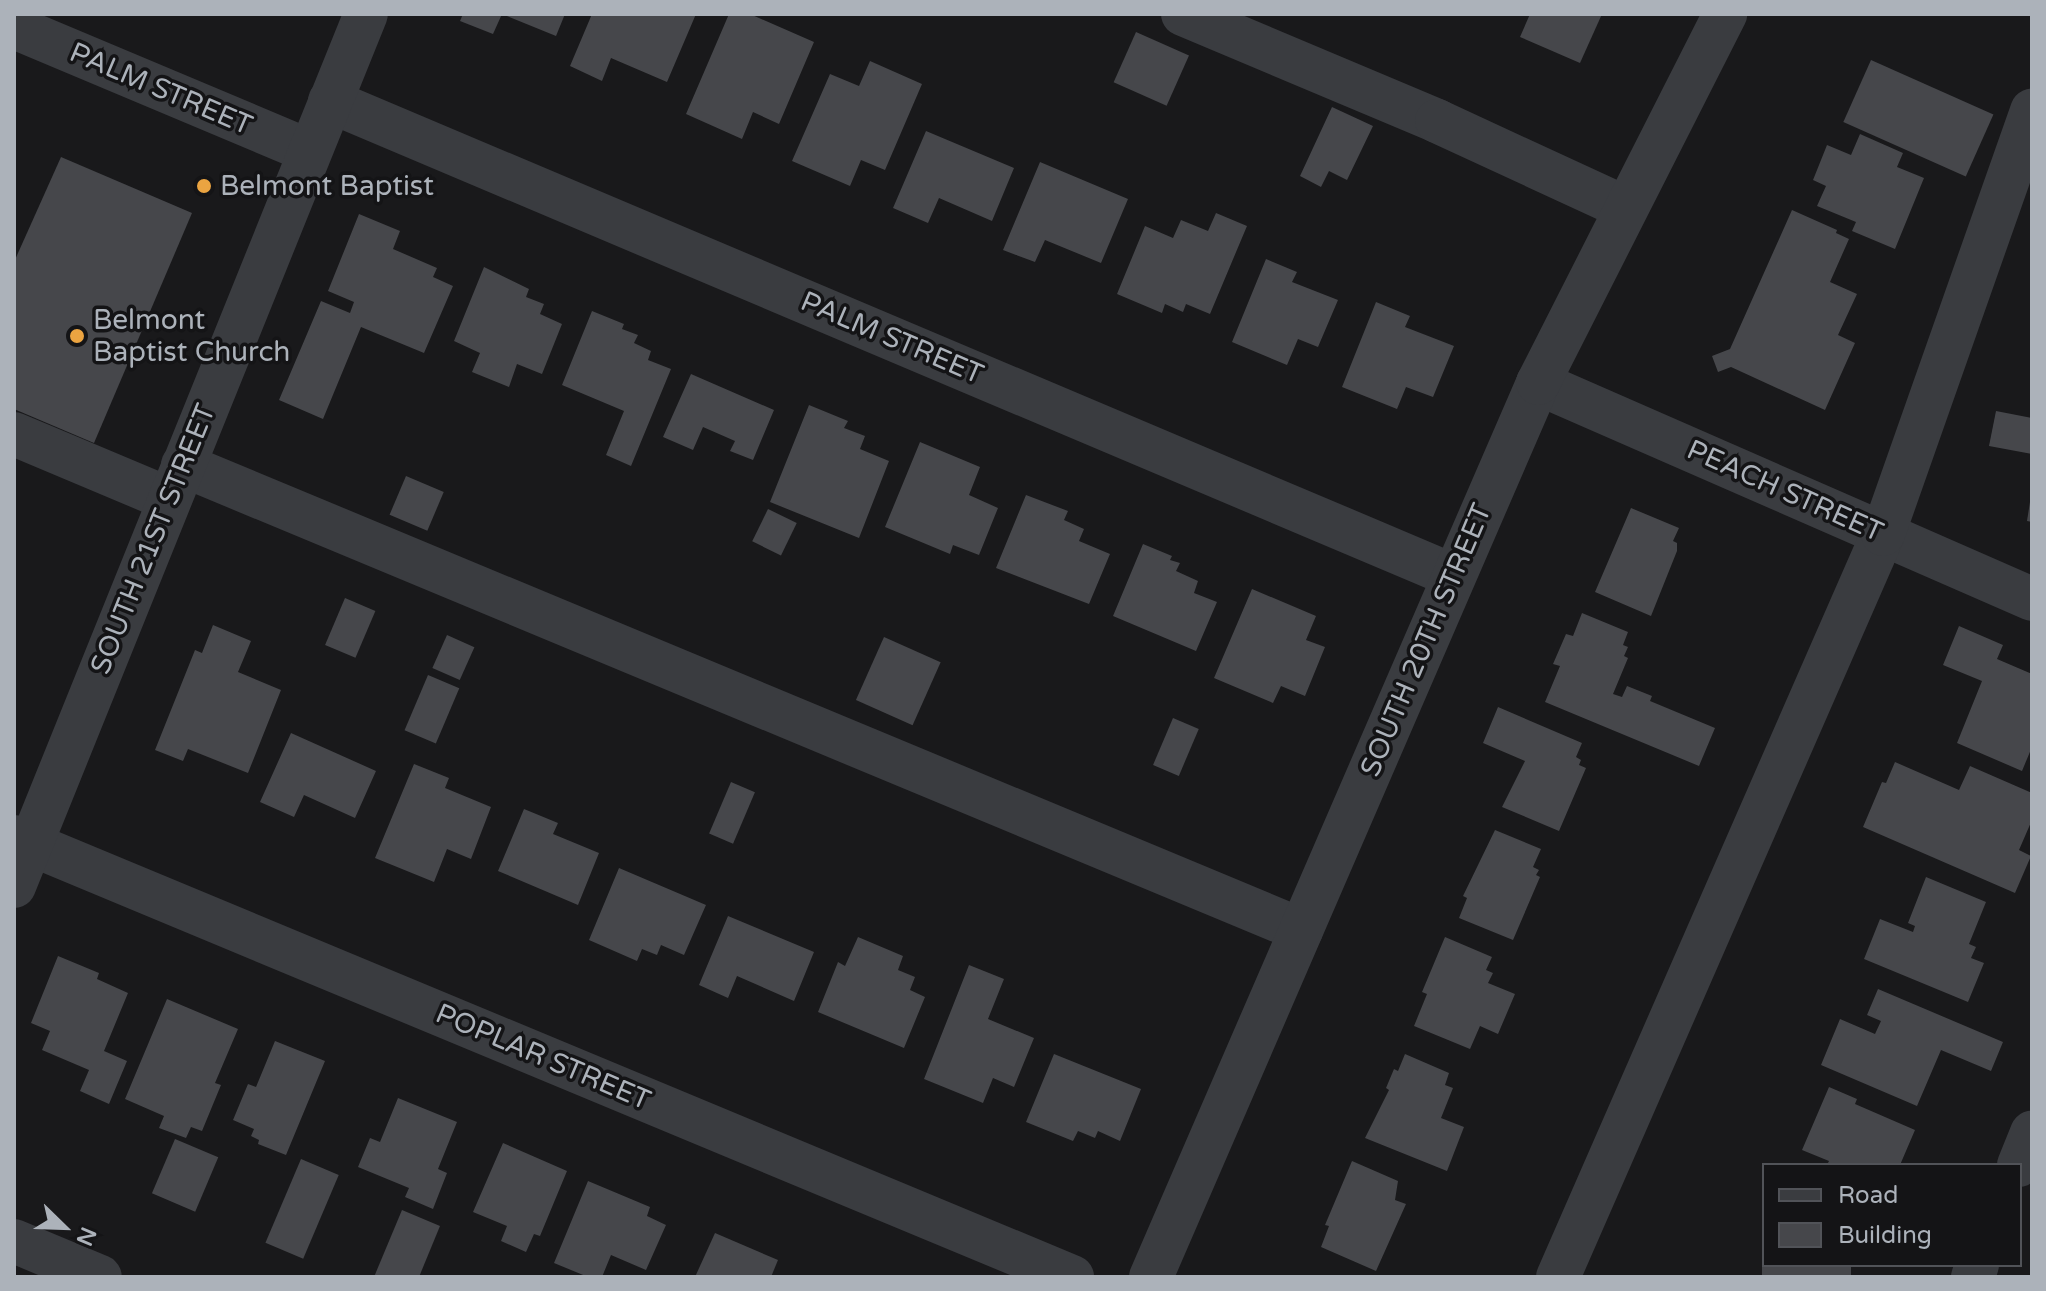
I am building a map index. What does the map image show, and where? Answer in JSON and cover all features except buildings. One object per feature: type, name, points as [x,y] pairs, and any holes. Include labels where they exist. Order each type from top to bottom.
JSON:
[{"type":"street","name":"SOUTH 21ST STREET","points":[[14,886],[23,841],[176,482],[366,14]]},
{"type":"street","points":[[1183,14],[1437,121],[1625,208]]},
{"type":"street","name":"SOUTH 20TH STREET","points":[[1151,1277],[1538,383],[1725,14]]},
{"type":"street","name":"PALM STREET","points":[[14,27],[309,151]]},
{"type":"street","name":"PALM STREET","points":[[330,101],[1454,576]]},
{"type":"street","points":[[1558,1277],[1883,534],[2032,110]]},
{"type":"street","name":"PEACH STREET","points":[[1538,383],[2032,599]]},
{"type":"street","points":[[14,434],[176,482],[1301,930]]},
{"type":"street","name":"POPLAR STREET","points":[[23,841],[1072,1277]]},
{"type":"street","points":[[2020,1163],[2032,1133]]},
{"type":"street","points":[[14,1241],[100,1277]]},
{"type":"place","name":"Belmont Baptist","points":[[204,186]]},
{"type":"place","name":"Belmont Baptist Church","points":[[77,336]]}]
